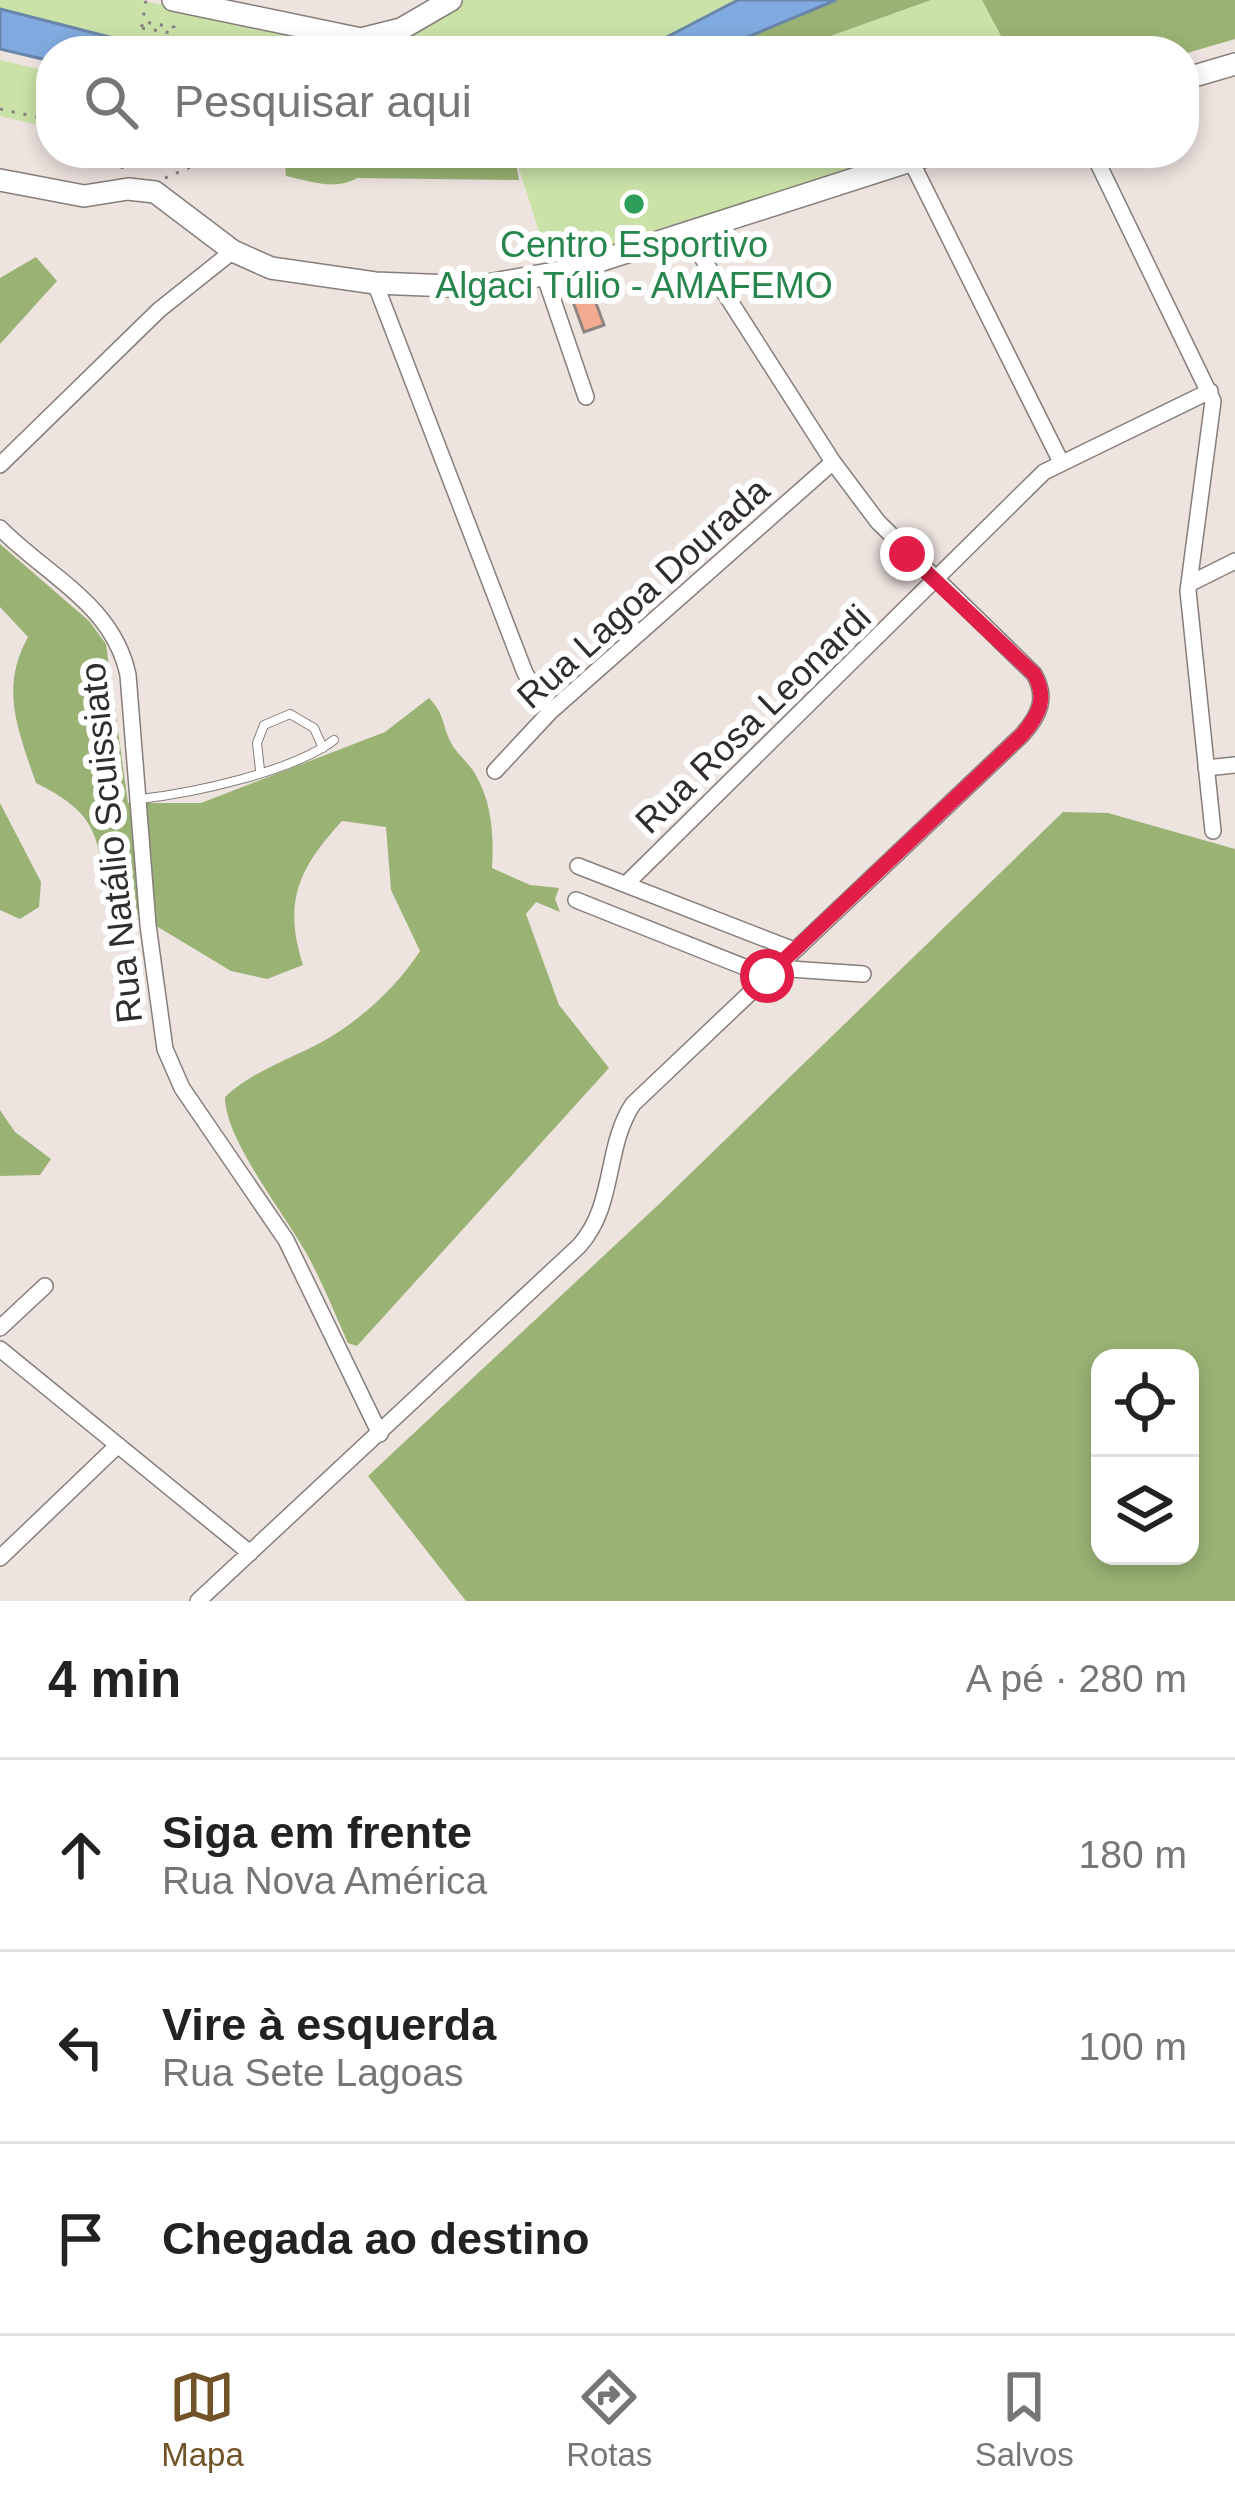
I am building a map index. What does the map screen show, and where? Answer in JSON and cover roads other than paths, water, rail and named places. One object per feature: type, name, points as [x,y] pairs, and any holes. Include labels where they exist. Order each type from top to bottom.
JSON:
[{"type":"street","points":[[173,0],[265,11],[329,36]]},
{"type":"street","points":[[378,36],[451,0]]},
{"type":"street","points":[[1199,75],[1235,65]]},
{"type":"street","points":[[0,180],[83,196],[137,189],[163,196],[233,251],[271,268],[375,284],[477,287],[544,277],[887,168]]},
{"type":"street","points":[[915,168],[1060,460]]},
{"type":"street","points":[[1100,168],[1210,392],[1214,425],[1189,584],[1213,831]]},
{"type":"street","points":[[198,1601],[590,1234],[604,1207],[621,1127],[633,1104],[1022,735],[1042,698],[1026,665],[894,541],[833,462],[687,234]]},
{"type":"street","points":[[0,465],[159,310],[233,251]]},
{"type":"street","points":[[544,277],[586,397]]},
{"type":"street","points":[[375,284],[525,673],[550,712]]},
{"type":"street","name":"Rua Rosa Leonardi","points":[[626,884],[938,582],[1007,506],[1060,460],[1210,392]]},
{"type":"street","name":"Rua Lagoa Dourada","points":[[495,771],[550,712],[833,462]]},
{"type":"street","name":"Rua Natálio Scuissiato","points":[[0,528],[113,631],[128,675],[150,942],[172,1069],[286,1240],[380,1434]]},
{"type":"street","points":[[1189,584],[1235,561]]},
{"type":"street","points":[[1206,769],[1235,765]]},
{"type":"street","points":[[578,866],[794,950]]},
{"type":"street","points":[[576,900],[771,972],[863,974]]},
{"type":"street","points":[[700,949],[713,919]]},
{"type":"street","points":[[0,1328],[45,1286]]},
{"type":"street","points":[[0,1348],[250,1553]]},
{"type":"street","points":[[0,1558],[118,1445]]},
{"type":"lane","points":[[260,770],[257,743],[264,725],[290,714],[314,728],[323,748]]},
{"type":"lane","points":[[139,799],[222,786],[334,740]]},
{"type":"water","points":[[738,0],[836,0],[750,36],[669,36]]},
{"type":"water","points":[[0,9],[105,36],[36,36],[36,57],[0,49]]},
{"type":"place","name":"Centro Esportivo Algaci Túlio - AMAFEMO","points":[[634,204]]}]
